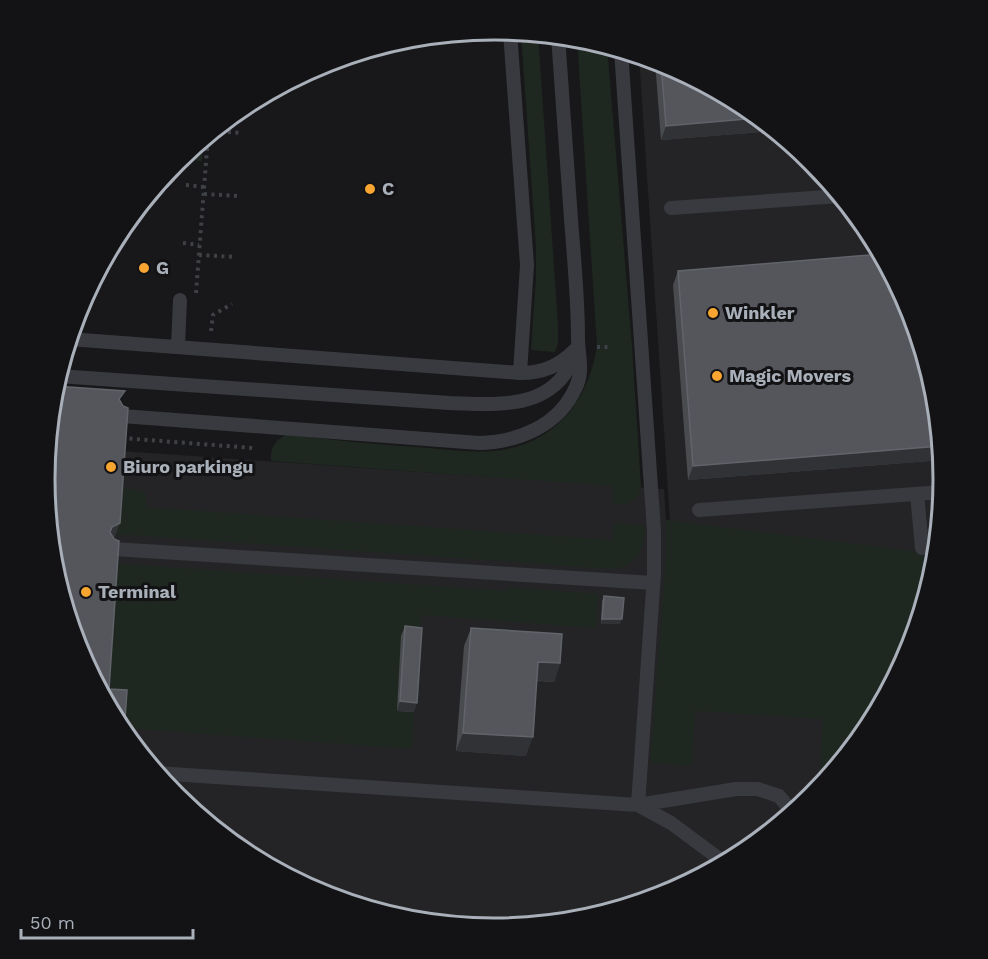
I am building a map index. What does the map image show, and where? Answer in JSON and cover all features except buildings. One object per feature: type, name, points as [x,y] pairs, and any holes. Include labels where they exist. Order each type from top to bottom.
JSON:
[{"type":"lane","points":[[511,41],[527,265],[520,373]]},
{"type":"lane","points":[[122,416],[479,443],[505,441],[539,428],[567,404],[577,386],[581,369],[559,45]]},
{"type":"lane","points":[[622,60],[654,531],[653,583],[638,805]]},
{"type":"lane","points":[[671,208],[830,197]]},
{"type":"lane","points":[[178,347],[180,300]]},
{"type":"lane","points":[[78,340],[520,373],[536,373],[551,368],[566,359],[578,346]]},
{"type":"lane","points":[[67,377],[449,403],[500,404],[526,401],[543,394],[558,383],[569,369],[578,346]]},
{"type":"lane","points":[[699,510],[933,493]]},
{"type":"lane","points":[[917,494],[922,548]]},
{"type":"lane","points":[[113,549],[653,583]]},
{"type":"lane","points":[[169,774],[638,805],[736,789],[758,789],[779,796],[787,806]]},
{"type":"lane","points":[[638,805],[671,823],[717,857]]},
{"type":"path","points":[[225,132],[243,134]]},
{"type":"path","points":[[196,297],[207,147]]},
{"type":"path","points":[[186,185],[204,187]]},
{"type":"path","points":[[204,194],[239,196]]},
{"type":"path","points":[[183,243],[199,245]]},
{"type":"path","points":[[199,255],[236,258]]},
{"type":"path","points":[[211,330],[213,315],[232,304]]},
{"type":"path","points":[[121,438],[253,448]]},
{"type":"shaded area","points":[[522,41],[539,43],[558,325],[558,343],[555,352],[531,350],[536,247]]},
{"type":"shaded area","points":[[578,49],[608,55],[632,347],[641,487],[638,496],[626,505],[612,503],[613,486],[271,461],[274,445],[287,434],[461,451],[496,451],[526,444],[542,436],[569,412],[587,382],[597,346]]},
{"type":"shaded area","points":[[640,66],[688,86],[738,114],[783,149],[824,190],[859,236],[888,285],[910,338],[925,394],[932,451],[932,508],[925,565],[910,621],[888,674],[859,723],[824,769],[804,790],[761,828],[713,860],[662,885],[608,904],[523,918],[465,918],[380,904],[326,885],[274,860],[250,845],[205,810],[164,769],[129,723],[100,674],[83,633],[121,451],[664,489],[666,520],[670,521]]},
{"type":"shaded area","points":[[202,151],[202,161],[193,160]]},
{"type":"shaded area","points":[[120,451],[125,451],[123,488],[144,492],[146,507],[612,540],[614,523],[645,525],[644,541],[633,561],[620,568],[611,569],[115,534]]},
{"type":"shaded area","points":[[666,520],[927,553],[910,621],[888,674],[859,723],[820,773],[823,719],[695,711],[692,766],[650,763],[666,560]]},
{"type":"shaded area","points":[[112,563],[507,591],[507,587],[598,594],[596,628],[421,615],[419,637],[397,711],[414,712],[412,749],[133,729],[110,692],[112,650],[106,650]]},
{"type":"place","name":"C","points":[[370,189]]},
{"type":"place","name":"G","points":[[144,268]]},
{"type":"place","name":"Winkler","points":[[713,313]]},
{"type":"place","name":"Magic Movers","points":[[717,376]]},
{"type":"place","name":"Biuro parkingu","points":[[111,467]]},
{"type":"place","name":"Terminal","points":[[86,592]]}]
